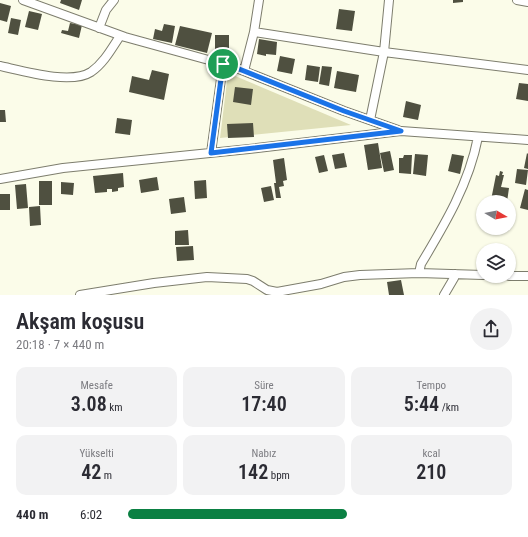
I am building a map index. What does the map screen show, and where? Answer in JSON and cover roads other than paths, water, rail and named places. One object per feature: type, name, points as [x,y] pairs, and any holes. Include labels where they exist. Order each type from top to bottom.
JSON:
[{"type":"street","points":[[23,0],[120,36],[223,64],[401,131]]},
{"type":"street","points":[[99,28],[106,10],[114,0]]},
{"type":"street","points":[[244,72],[254,32],[259,0]]},
{"type":"street","points":[[370,120],[384,52],[389,0]]},
{"type":"street","points":[[517,0],[528,2]]},
{"type":"street","points":[[254,32],[384,52],[528,70]]},
{"type":"street","points":[[0,66],[55,77],[78,77],[90,72],[100,64],[120,36]]},
{"type":"street","points":[[211,153],[223,64]]},
{"type":"street","points":[[0,179],[63,168],[401,131],[528,140]]},
{"type":"street","points":[[419,273],[421,264],[449,216],[460,193],[471,165],[478,137]]},
{"type":"street","points":[[84,295],[154,283],[207,277],[247,279],[267,290],[277,292],[321,284],[352,276],[419,273],[476,275]]},
{"type":"street","points":[[444,295],[455,274]]},
{"type":"street","points":[[516,276],[528,276]]}]
